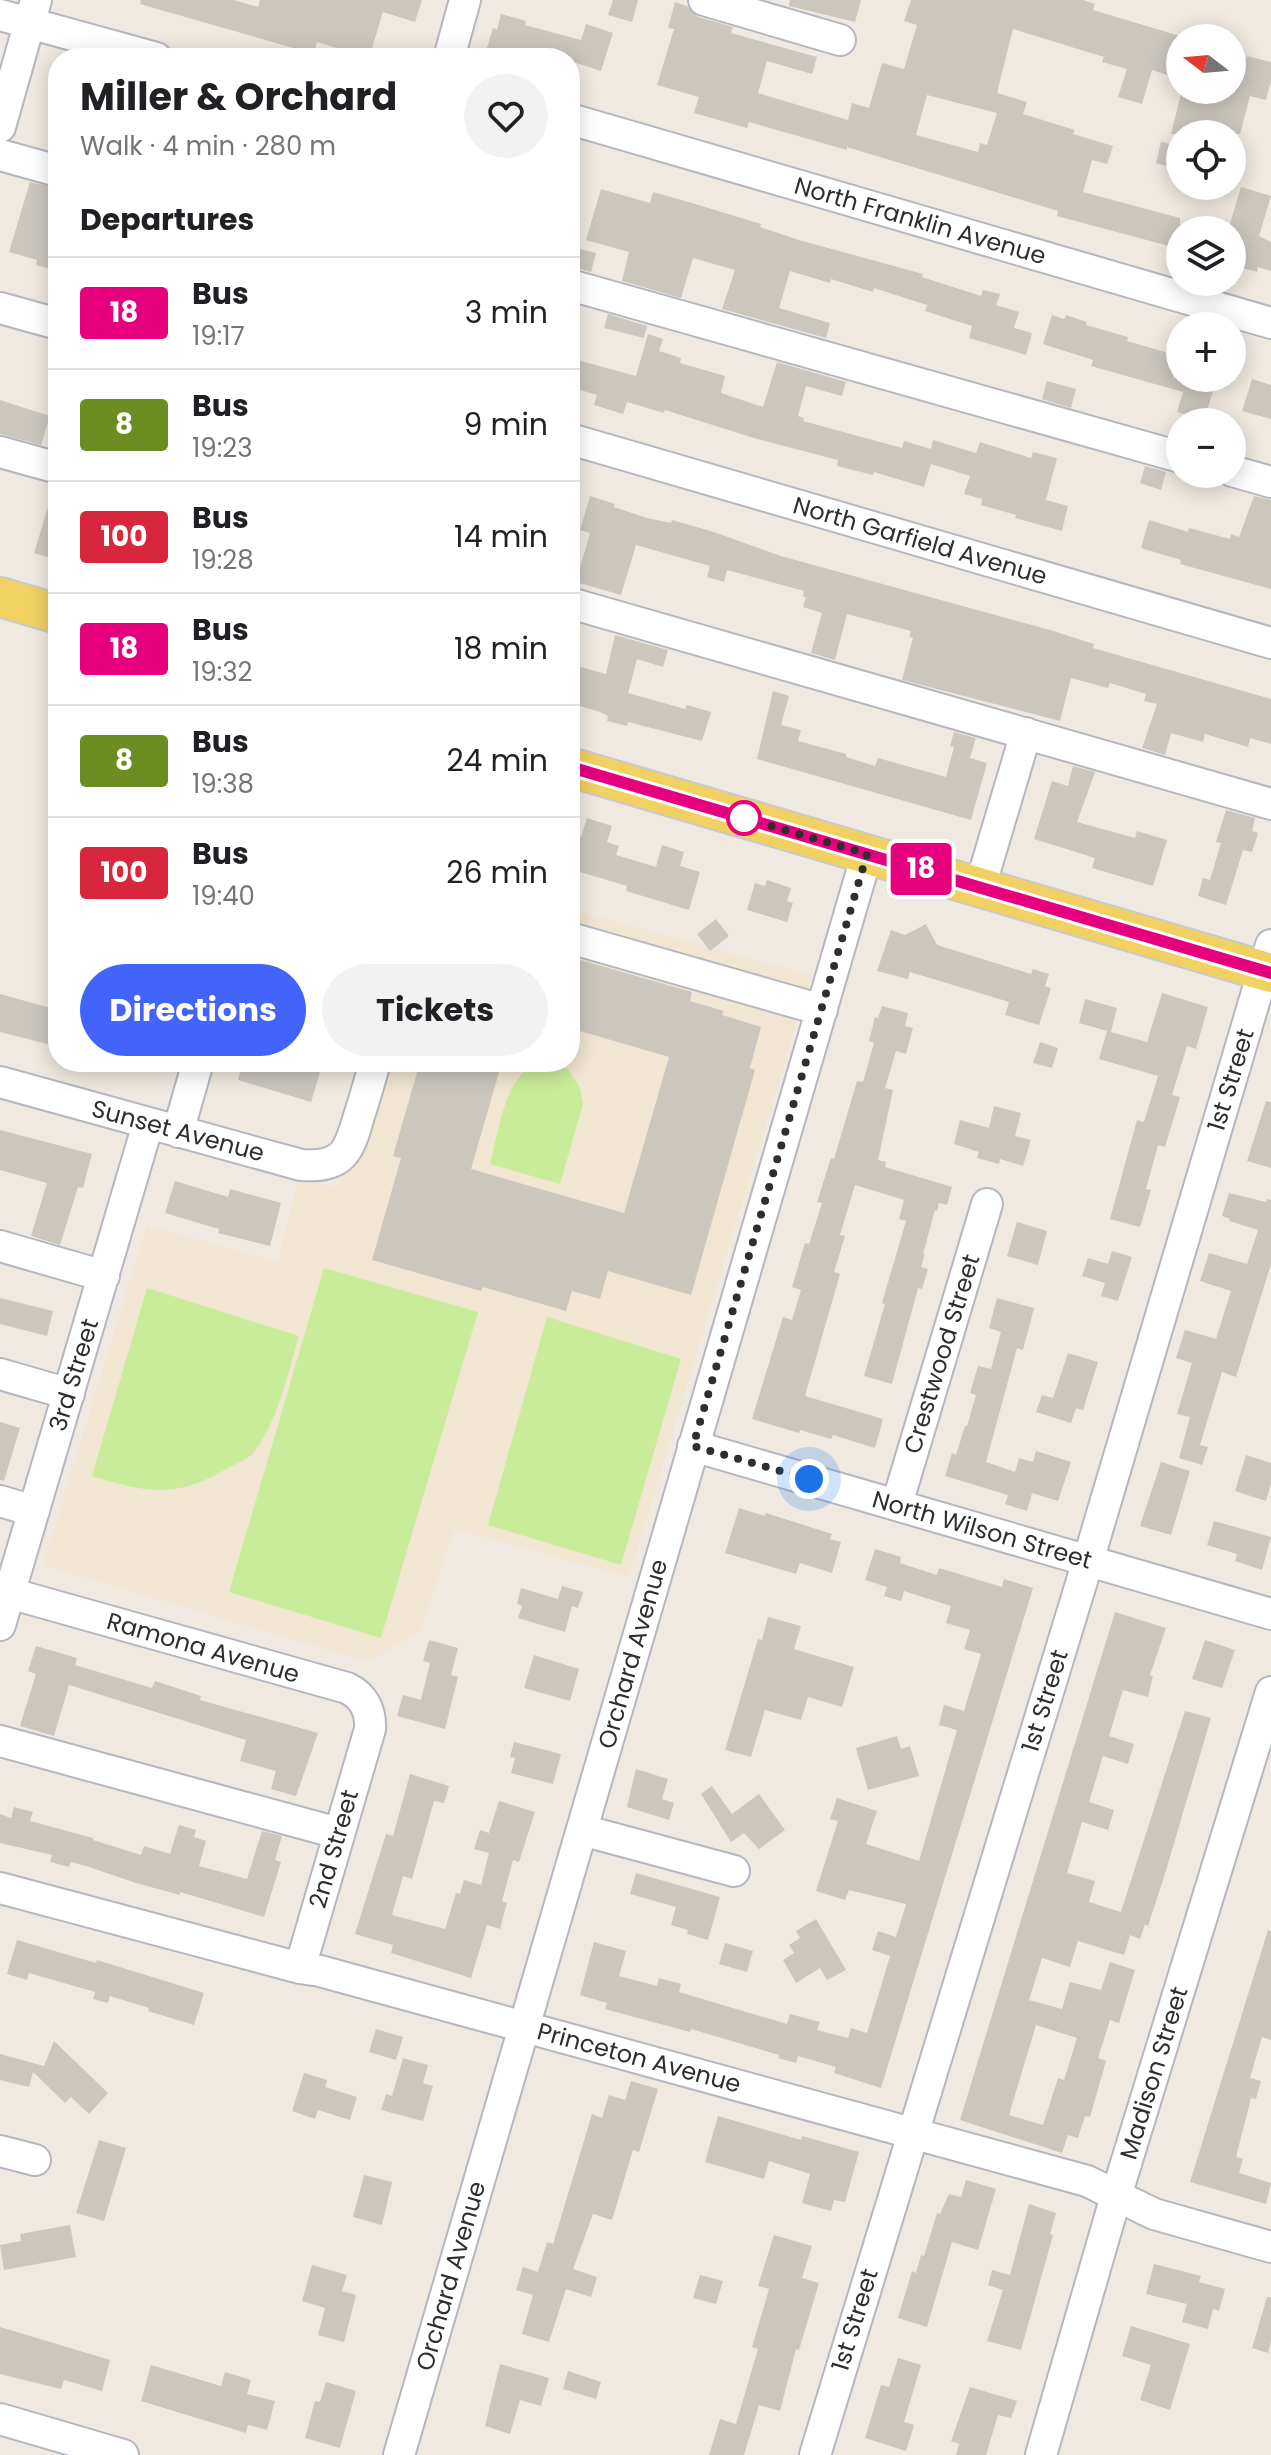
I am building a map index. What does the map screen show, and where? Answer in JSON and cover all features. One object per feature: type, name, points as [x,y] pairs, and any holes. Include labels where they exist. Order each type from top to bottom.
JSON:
[{"type":"main road","points":[[0,597],[48,611]]},
{"type":"main road","points":[[580,770],[980,887],[1269,963]]},
{"type":"street","points":[[452,48],[465,0]]},
{"type":"street","points":[[704,0],[840,40]]},
{"type":"street","points":[[0,15],[33,11],[130,48]]},
{"type":"street","points":[[0,127],[33,11]]},
{"type":"street","name":"North Franklin Avenue","points":[[580,122],[1271,323]]},
{"type":"street","points":[[0,155],[48,168]]},
{"type":"street","points":[[580,288],[1166,453]]},
{"type":"street","points":[[0,308],[48,321]]},
{"type":"street","name":"North Garfield Avenue","points":[[580,442],[1271,643]]},
{"type":"street","points":[[0,452],[48,465]]},
{"type":"street","points":[[1246,475],[1271,482]]},
{"type":"street","points":[[580,606],[1271,804]]},
{"type":"street","points":[[980,887],[1026,733]]},
{"type":"street","name":"Orchard Avenue","points":[[399,2455],[867,854]]},
{"type":"street","points":[[580,941],[822,1010]]},
{"type":"street","name":"1st Street","points":[[815,2455],[1269,963]]},
{"type":"street","points":[[178,1132],[195,1072]]},
{"type":"street","name":"Sunset Avenue","points":[[0,1082],[301,1165],[316,1166],[339,1159],[351,1146],[372,1072]]},
{"type":"street","name":"3rd Street","points":[[0,1625],[148,1124]]},
{"type":"street","name":"Crestwood Street","points":[[897,1504],[987,1204]]},
{"type":"street","points":[[0,1246],[104,1276]]},
{"type":"street","points":[[0,1374],[69,1394]]},
{"type":"street","name":"North Wilson Street","points":[[693,1446],[1271,1614]]},
{"type":"street","points":[[0,1501],[34,1511]]},
{"type":"street","name":"Ramona Avenue","points":[[9,1593],[347,1688],[362,1699],[370,1717],[370,1729]]},
{"type":"street","name":"Madison Street","points":[[1041,2455],[1116,2196],[1271,1692]]},
{"type":"street","name":"2nd Street","points":[[300,1968],[370,1729]]},
{"type":"street","points":[[0,1741],[338,1833]]},
{"type":"street","points":[[582,1830],[734,1871]]},
{"type":"street","name":"Princeton Avenue","points":[[0,1888],[320,1971],[1087,2181],[1154,2214],[1271,2247]]},
{"type":"street","points":[[0,2151],[35,2160]]},
{"type":"street","points":[[0,2419],[80,2449],[123,2455]]},
{"type":"shaded area","points":[[580,912],[811,975],[629,1577],[454,1529],[421,1630],[368,1662],[43,1565],[147,1225],[277,1262],[298,1181],[338,1187],[370,1072],[580,1072]]},
{"type":"green space","points":[[524,1072],[570,1072],[580,1088],[583,1104],[560,1184],[490,1164],[500,1120],[518,1078]]},
{"type":"green space","points":[[324,1268],[478,1312],[381,1638],[229,1592]]},
{"type":"green space","points":[[147,1288],[299,1336],[276,1411],[254,1452],[209,1478],[176,1489],[146,1489],[92,1476]]},
{"type":"green space","points":[[547,1317],[681,1359],[621,1565],[488,1525]]},
{"type":"building","points":[[141,0],[234,0],[258,7],[260,0],[422,0],[415,22],[383,12],[372,48],[336,48],[317,42],[316,48],[293,48],[140,4]]},
{"type":"building","points":[[613,0],[638,0],[632,22],[608,15]]},
{"type":"building","points":[[790,0],[861,0],[855,22],[789,6]]},
{"type":"building","points":[[911,0],[1083,0],[1095,4],[1093,10],[1166,32],[1166,74],[1152,70],[1142,104],[1118,97],[1127,69],[1102,62],[1104,57],[1013,29],[997,93],[1027,102],[1023,114],[1113,146],[1107,164],[1092,160],[1083,192],[1173,216],[1166,216],[1166,245],[1057,216],[1058,211],[847,147],[847,150],[749,122],[747,128],[694,113],[699,97],[657,85],[674,29],[668,28],[675,2],[687,6],[698,17],[733,27],[731,33],[817,57],[812,74],[767,61],[758,93],[848,120],[852,103],[869,108],[882,63],[904,69],[917,25],[904,21]],"holes":[[[927,95],[997,113],[987,145],[980,143],[978,152],[916,135]]]},
{"type":"building","points":[[501,14],[526,21],[525,25],[581,40],[586,24],[613,33],[601,71],[580,64],[580,48],[487,48],[493,28],[497,30]]},
{"type":"building","points":[[1247,56],[1271,62],[1271,80],[1266,100],[1250,96],[1244,120],[1174,120],[1178,104],[1246,104]]},
{"type":"building","points":[[1161,142],[1166,143],[1166,166],[1156,163]]},
{"type":"building","points":[[30,182],[48,186],[48,268],[36,265],[37,260],[9,252]]},
{"type":"building","points":[[1246,188],[1271,196],[1259,236],[1271,242],[1271,271],[1258,267],[1257,272],[1246,269],[1246,216],[1232,216],[1237,200],[1246,200]]},
{"type":"building","points":[[601,189],[650,203],[653,192],[761,224],[760,227],[799,240],[923,274],[922,277],[981,296],[983,290],[1000,294],[996,305],[1019,312],[1014,328],[1032,333],[1026,355],[969,338],[972,326],[925,311],[927,305],[874,288],[873,292],[790,271],[779,308],[830,323],[826,338],[722,309],[735,270],[693,258],[681,298],[622,281],[629,252],[586,240]]},
{"type":"building","points":[[580,249],[596,253],[591,272],[580,269]]},
{"type":"building","points":[[608,314],[647,326],[644,338],[604,328]]},
{"type":"building","points":[[1052,315],[1064,319],[1066,315],[1087,322],[1086,325],[1128,337],[1127,341],[1166,352],[1166,387],[1091,366],[1093,360],[1043,344]]},
{"type":"building","points":[[648,334],[663,339],[659,351],[681,358],[680,363],[725,376],[721,393],[763,407],[777,362],[846,382],[842,396],[806,386],[798,416],[804,418],[803,421],[902,448],[904,441],[931,449],[933,440],[976,453],[980,442],[1031,458],[1033,452],[1057,458],[1046,500],[1068,506],[1062,531],[981,505],[982,499],[964,494],[970,476],[931,464],[924,487],[874,472],[873,475],[837,466],[838,460],[665,410],[664,413],[627,402],[623,414],[594,405],[597,395],[580,390],[580,361],[636,376]]},
{"type":"building","points":[[1252,379],[1271,385],[1271,419],[1246,412],[1246,408],[1243,408]]},
{"type":"building","points":[[1047,381],[1076,389],[1071,408],[1042,399]]},
{"type":"building","points":[[1183,392],[1213,392],[1208,408],[1178,408]]},
{"type":"building","points":[[0,400],[48,415],[41,445],[0,434]]},
{"type":"building","points":[[1145,466],[1166,472],[1161,490],[1140,483]]},
{"type":"building","points":[[590,496],[647,518],[671,523],[672,520],[781,556],[1050,630],[1094,644],[1093,648],[1271,699],[1271,744],[1250,738],[1248,747],[1205,734],[1203,742],[1171,733],[1165,755],[1142,748],[1157,704],[1144,701],[1146,694],[1110,683],[1108,688],[1071,678],[1060,721],[902,680],[913,638],[909,637],[911,631],[847,614],[835,660],[811,653],[822,613],[803,607],[804,591],[727,570],[724,582],[707,577],[710,566],[636,545],[621,595],[580,583],[580,568],[590,533],[580,530]]},
{"type":"building","points":[[1254,496],[1271,500],[1271,589],[1180,564],[1181,560],[1141,548],[1149,520],[1188,532],[1189,528],[1230,539],[1231,534],[1239,537]]},
{"type":"building","points":[[48,508],[48,557],[34,553]]},
{"type":"building","points":[[615,635],[668,650],[663,667],[637,659],[628,693],[685,709],[687,705],[711,712],[702,741],[628,722],[627,726],[607,721],[608,716],[580,706],[580,667],[606,674]]},
{"type":"building","points":[[773,691],[789,696],[781,725],[801,730],[798,741],[846,754],[846,757],[875,766],[878,758],[946,777],[954,747],[950,746],[954,732],[976,738],[970,758],[987,763],[971,820],[757,759]]},
{"type":"building","points":[[1073,766],[1095,772],[1077,822],[1135,838],[1137,831],[1167,840],[1153,886],[1092,868],[1095,858],[1034,839],[1052,781],[1068,786]]},
{"type":"building","points":[[1226,810],[1255,818],[1252,831],[1258,833],[1252,852],[1243,850],[1226,905],[1198,896],[1203,878],[1210,880],[1221,843],[1216,842]]},
{"type":"building","points":[[587,818],[612,826],[607,842],[619,846],[616,855],[656,867],[662,845],[684,852],[680,866],[700,872],[689,910],[626,891],[627,886],[580,872],[581,837]]},
{"type":"building","points":[[767,880],[791,888],[787,901],[793,903],[787,922],[747,910],[755,883],[765,886]]},
{"type":"building","points":[[716,919],[729,936],[710,951],[697,934]]},
{"type":"building","points":[[926,924],[937,945],[1031,974],[1033,969],[1049,974],[1045,986],[1051,988],[1039,1025],[1005,1015],[1009,1002],[910,972],[908,979],[877,971],[891,930],[905,935]]},
{"type":"building","points":[[580,960],[692,992],[690,1001],[761,1027],[750,1068],[755,1070],[691,1295],[608,1271],[600,1299],[572,1291],[566,1311],[372,1260],[401,1158],[393,1156],[417,1072],[499,1072],[471,1169],[624,1213],[669,1057],[580,1031]]},
{"type":"building","points":[[1162,993],[1208,1007],[1196,1049],[1187,1046],[1172,1095],[1180,1097],[1165,1147],[1158,1145],[1146,1189],[1151,1190],[1140,1227],[1110,1219],[1137,1120],[1144,1122],[1158,1076],[1099,1059],[1107,1031],[1147,1042]]},
{"type":"building","points":[[0,994],[48,1007],[48,1044],[0,1032]]},
{"type":"building","points":[[1085,999],[1117,1008],[1111,1032],[1079,1023]]},
{"type":"building","points":[[882,1006],[908,1013],[905,1026],[913,1028],[906,1054],[896,1051],[885,1088],[893,1090],[878,1160],[886,1162],[885,1167],[952,1187],[947,1205],[939,1203],[935,1210],[921,1267],[928,1269],[922,1289],[918,1288],[892,1384],[864,1376],[906,1221],[899,1219],[904,1200],[855,1185],[840,1235],[845,1236],[834,1272],[840,1274],[805,1396],[883,1419],[875,1448],[833,1435],[831,1439],[800,1430],[799,1433],[752,1419],[783,1317],[792,1320],[801,1290],[792,1287],[805,1243],[809,1244],[822,1203],[817,1202],[831,1158],[834,1159],[857,1081],[863,1082],[874,1043],[869,1041],[875,1017],[878,1018]]},
{"type":"building","points":[[1040,1042],[1058,1048],[1052,1068],[1033,1063]]},
{"type":"building","points":[[240,1072],[320,1072],[311,1102],[238,1080]]},
{"type":"building","points":[[1266,1101],[1271,1102],[1271,1168],[1247,1161]]},
{"type":"building","points":[[994,1106],[1021,1113],[1015,1136],[1031,1140],[1023,1166],[1000,1159],[999,1164],[977,1158],[979,1152],[954,1144],[960,1120],[989,1128]]},
{"type":"building","points":[[0,1130],[92,1154],[83,1188],[78,1187],[60,1245],[31,1236],[47,1183],[0,1170]]},
{"type":"building","points":[[175,1181],[228,1197],[230,1189],[281,1203],[270,1246],[218,1233],[219,1229],[165,1213]]},
{"type":"building","points":[[1229,1193],[1266,1202],[1267,1199],[1271,1200],[1271,1264],[1236,1377],[1222,1372],[1200,1445],[1208,1447],[1202,1465],[1179,1458],[1190,1417],[1177,1414],[1192,1363],[1176,1358],[1185,1330],[1216,1339],[1231,1291],[1200,1281],[1209,1253],[1247,1264],[1258,1230],[1222,1216]]},
{"type":"building","points":[[1017,1222],[1047,1231],[1038,1265],[1007,1256]]},
{"type":"building","points":[[1112,1251],[1132,1257],[1118,1301],[1101,1296],[1105,1283],[1082,1276],[1088,1258],[1108,1264]]},
{"type":"building","points":[[0,1298],[53,1311],[47,1336],[0,1324]]},
{"type":"building","points":[[997,1298],[1034,1308],[1023,1350],[1017,1348],[986,1462],[1015,1472],[1019,1458],[1033,1462],[1036,1451],[1071,1462],[1058,1501],[1032,1493],[1027,1511],[1005,1504],[1008,1495],[945,1476],[952,1453],[956,1455],[967,1426],[976,1395],[970,1393],[978,1366],[991,1369],[1001,1332],[989,1328]]},
{"type":"building","points":[[1068,1353],[1098,1362],[1083,1410],[1076,1408],[1071,1423],[1036,1412],[1042,1395],[1053,1398]]},
{"type":"building","points":[[0,1422],[20,1428],[4,1481],[0,1480]]},
{"type":"building","points":[[1246,1455],[1271,1463],[1271,1483],[1266,1501],[1235,1491]]},
{"type":"building","points":[[1161,1462],[1190,1471],[1171,1535],[1140,1526]]},
{"type":"building","points":[[739,1508],[765,1516],[766,1513],[832,1534],[830,1539],[841,1542],[832,1573],[800,1563],[796,1574],[725,1553]]},
{"type":"building","points":[[1214,1521],[1271,1537],[1262,1570],[1235,1561],[1237,1554],[1207,1545]]},
{"type":"building","points":[[875,1549],[901,1557],[900,1563],[937,1575],[939,1568],[1002,1587],[1004,1579],[1033,1588],[881,2088],[834,2073],[836,2067],[798,2056],[796,2063],[778,2058],[779,2055],[691,2029],[690,2032],[605,2009],[607,2003],[580,1995],[594,1942],[626,1951],[619,1976],[657,1986],[659,1978],[681,1984],[679,1992],[787,2024],[790,2014],[820,2022],[817,2030],[848,2038],[851,2028],[867,2033],[890,1956],[872,1950],[878,1931],[896,1937],[906,1904],[849,1890],[845,1900],[816,1891],[838,1821],[830,1819],[837,1798],[877,1811],[866,1844],[919,1861],[957,1730],[939,1725],[944,1705],[964,1711],[981,1654],[964,1649],[970,1630],[946,1623],[951,1606],[904,1591],[901,1601],[884,1596],[887,1587],[865,1580]]},
{"type":"building","points":[[562,1586],[583,1592],[578,1608],[572,1606],[565,1632],[518,1618],[522,1606],[517,1604],[521,1588],[558,1599]]},
{"type":"building","points":[[1115,1612],[1166,1628],[1150,1675],[1153,1676],[1148,1697],[1123,1690],[1109,1736],[1134,1744],[1128,1764],[1103,1756],[1089,1802],[1114,1810],[1108,1830],[1082,1822],[1067,1873],[1095,1881],[1089,1902],[1121,1912],[1185,1711],[1211,1718],[1148,1926],[1145,1924],[1140,1939],[1130,1935],[1124,1955],[1078,1941],[1070,1967],[1042,1958],[1029,2000],[1062,2009],[1070,1982],[1101,1990],[1110,1962],[1135,1970],[1119,2023],[1110,2020],[1098,2058],[1106,2061],[1090,2117],[1085,2116],[1078,2138],[1068,2135],[1062,2153],[960,2120]],"holes":[[[1036,2025],[1077,2038],[1064,2080],[1058,2078],[1043,2125],[1009,2115]]]},
{"type":"building","points":[[768,1617],[801,1626],[794,1649],[854,1667],[842,1707],[808,1697],[801,1720],[765,1710],[751,1757],[725,1750],[758,1639],[762,1640]]},
{"type":"building","points":[[429,1640],[458,1648],[451,1675],[458,1677],[445,1729],[397,1716],[403,1695],[421,1700],[430,1663],[423,1661]]},
{"type":"building","points":[[1205,1640],[1235,1650],[1222,1688],[1192,1679]]},
{"type":"building","points":[[36,1646],[77,1658],[75,1665],[152,1688],[155,1681],[201,1696],[200,1700],[318,1733],[296,1796],[271,1789],[276,1771],[240,1761],[246,1740],[69,1685],[54,1736],[20,1726],[36,1674],[28,1671]]},
{"type":"building","points":[[534,1655],[579,1669],[570,1701],[524,1688]]},
{"type":"building","points":[[897,1736],[901,1749],[910,1746],[919,1776],[868,1790],[856,1748]]},
{"type":"building","points":[[514,1742],[561,1754],[553,1784],[511,1773],[515,1758],[510,1757]]},
{"type":"building","points":[[636,1769],[668,1779],[662,1799],[674,1803],[669,1820],[627,1807]]},
{"type":"building","points":[[410,1774],[449,1786],[444,1803],[434,1801],[412,1879],[403,1876],[392,1915],[445,1929],[456,1893],[460,1894],[464,1880],[481,1885],[489,1853],[474,1849],[480,1830],[489,1833],[499,1801],[535,1812],[519,1862],[513,1860],[502,1901],[507,1903],[500,1929],[487,1925],[471,1978],[391,1953],[393,1945],[355,1934],[386,1834],[393,1836]]},
{"type":"building","points":[[712,1786],[732,1814],[759,1794],[785,1830],[759,1849],[744,1833],[731,1842],[701,1794]]},
{"type":"building","points":[[14,1807],[33,1812],[30,1821],[141,1855],[144,1846],[170,1854],[179,1825],[196,1830],[194,1837],[206,1841],[199,1866],[247,1879],[262,1831],[282,1836],[275,1860],[281,1862],[264,1917],[71,1862],[69,1867],[50,1862],[52,1855],[0,1843],[0,1814],[11,1818]]},
{"type":"building","points":[[636,1873],[720,1897],[708,1940],[671,1925],[676,1907],[630,1894]]},
{"type":"building","points":[[816,1919],[846,1970],[827,1980],[820,1968],[796,1983],[783,1960],[794,1953],[789,1945],[800,1938],[796,1931]]},
{"type":"building","points":[[1268,1930],[1271,1931],[1271,2040],[1262,2037],[1250,2078],[1261,2081],[1256,2099],[1251,2098],[1236,2157],[1243,2159],[1239,2173],[1271,2183],[1266,2204],[1190,2182]]},
{"type":"building","points":[[17,1940],[96,1963],[97,1960],[204,1993],[194,2025],[110,1996],[108,2003],[93,1999],[95,1992],[29,1973],[27,1980],[7,1974]]},
{"type":"building","points":[[725,1943],[753,1951],[747,1972],[719,1964]]},
{"type":"building","points":[[376,2029],[403,2037],[396,2060],[369,2052]]},
{"type":"building","points":[[54,2041],[108,2093],[89,2114],[71,2097],[65,2103],[33,2072],[29,2087],[0,2080],[0,2054],[44,2066]]},
{"type":"building","points":[[403,2058],[428,2065],[423,2083],[433,2086],[423,2121],[381,2110],[386,2094],[392,2096]]},
{"type":"building","points":[[304,2073],[327,2080],[325,2087],[357,2097],[350,2120],[318,2110],[315,2119],[292,2111]]},
{"type":"building","points":[[631,2081],[658,2089],[639,2152],[633,2150],[612,2220],[593,2214],[573,2269],[597,2277],[591,2297],[566,2289],[549,2342],[522,2334],[533,2295],[516,2290],[523,2267],[538,2272],[547,2242],[553,2244],[592,2114],[602,2118],[609,2095],[625,2100]]},
{"type":"building","points":[[718,2116],[801,2140],[802,2136],[859,2152],[845,2202],[834,2200],[831,2211],[802,2203],[810,2174],[769,2161],[764,2179],[705,2162]]},
{"type":"building","points":[[99,2140],[126,2148],[104,2221],[76,2213]]},
{"type":"building","points":[[364,2175],[392,2182],[382,2225],[353,2217]]},
{"type":"building","points":[[966,2180],[996,2189],[978,2250],[952,2242],[927,2327],[898,2318],[912,2271],[916,2273],[921,2255],[924,2256],[937,2213],[940,2214],[949,2194],[961,2197]]},
{"type":"building","points":[[1029,2204],[1056,2213],[1050,2234],[1053,2235],[1021,2350],[987,2341],[1003,2290],[988,2285],[992,2270],[1010,2275]]},
{"type":"building","points":[[70,2225],[76,2257],[4,2270],[0,2245],[21,2241],[20,2234]]},
{"type":"building","points":[[774,2235],[812,2246],[802,2278],[819,2283],[799,2350],[796,2349],[780,2411],[759,2405],[744,2455],[709,2455],[720,2419],[736,2424],[758,2349],[752,2347],[769,2289],[758,2286]]},
{"type":"building","points":[[1154,2264],[1201,2276],[1199,2282],[1225,2289],[1219,2311],[1213,2309],[1208,2329],[1182,2322],[1187,2304],[1146,2294]]},
{"type":"building","points":[[312,2265],[347,2275],[342,2291],[356,2295],[344,2342],[318,2335],[325,2308],[302,2301]]},
{"type":"building","points":[[700,2275],[723,2281],[716,2304],[693,2298]]},
{"type":"building","points":[[1267,2297],[1271,2297],[1271,2342],[1268,2353],[1252,2348]]},
{"type":"building","points":[[1131,2326],[1190,2344],[1170,2410],[1140,2400],[1151,2365],[1122,2356]]},
{"type":"building","points":[[0,2327],[110,2360],[102,2391],[64,2380],[61,2389],[0,2374]]},
{"type":"building","points":[[898,2358],[921,2365],[904,2422],[914,2425],[906,2451],[865,2438],[881,2385],[889,2387]]},
{"type":"building","points":[[500,2364],[549,2378],[541,2406],[520,2400],[510,2434],[485,2426]]},
{"type":"building","points":[[151,2365],[221,2386],[225,2372],[251,2380],[247,2394],[275,2401],[267,2430],[248,2425],[246,2433],[141,2401]]},
{"type":"building","points":[[568,2371],[601,2382],[596,2399],[563,2389]]},
{"type":"building","points":[[326,2382],[356,2391],[340,2448],[305,2438],[315,2401],[320,2402]]},
{"type":"building","points":[[970,2387],[1017,2401],[1011,2418],[998,2415],[986,2455],[956,2455],[959,2444],[951,2441]]},
{"type":"bus line","name":"18","points":[[580,770],[1271,973]]},
{"type":"route","points":[[744,818],[867,854],[693,1446],[809,1479]]}]
